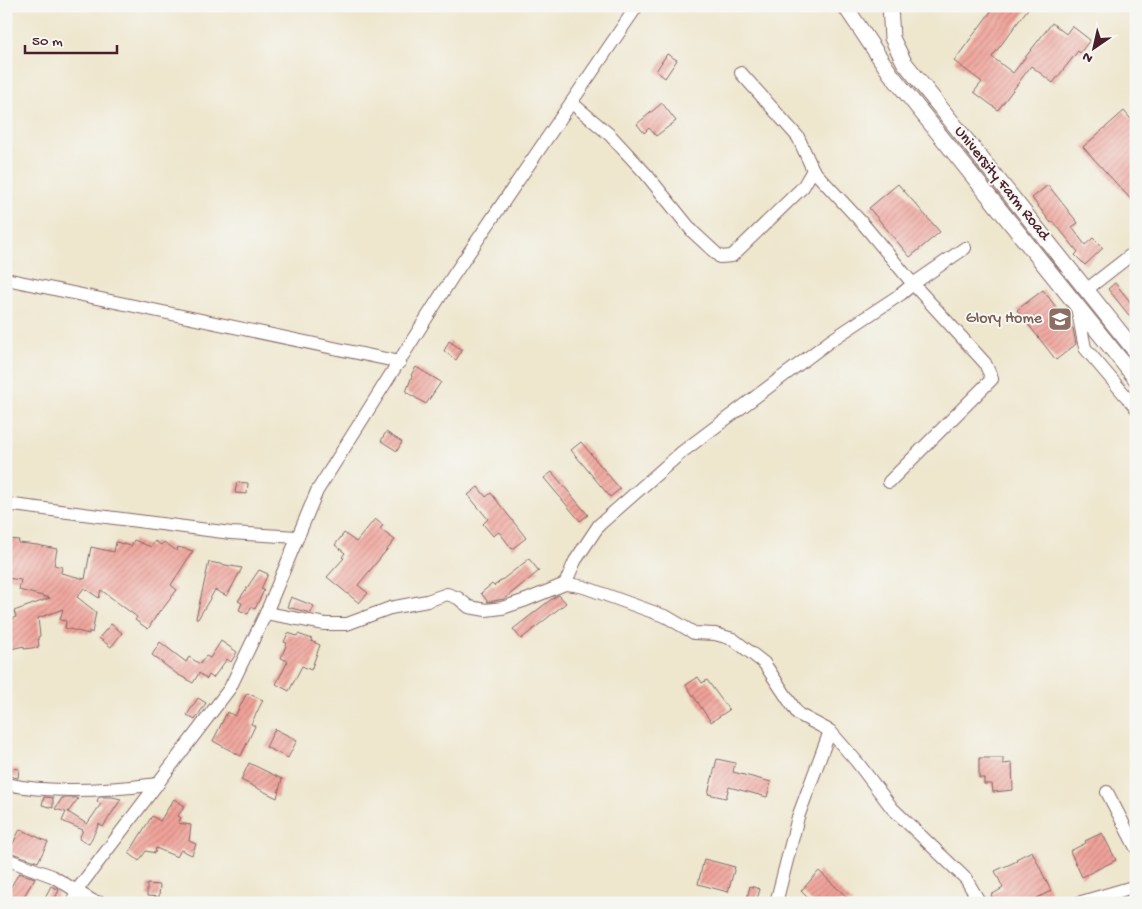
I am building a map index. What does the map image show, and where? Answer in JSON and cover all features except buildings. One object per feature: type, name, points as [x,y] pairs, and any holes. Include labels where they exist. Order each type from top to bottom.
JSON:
[{"type":"street","points":[[72,903],[77,890],[230,688],[266,613],[317,491],[453,276],[637,6]]},
{"type":"street","name":"University Farm Road","points":[[845,6],[890,73],[1136,380]]},
{"type":"street","name":"University Farm Road","points":[[890,6],[892,38],[904,62],[1136,352]]},
{"type":"street","points":[[740,73],[798,137],[813,170],[985,363],[992,379],[889,482]]},
{"type":"street","points":[[572,103],[610,135],[646,174],[693,232],[720,257],[732,256],[803,187],[813,170]]},
{"type":"street","points":[[565,584],[575,561],[599,525],[682,452],[830,340],[901,294],[965,248]]},
{"type":"street","points":[[1086,290],[1136,252]]},
{"type":"street","points":[[6,279],[400,362]]},
{"type":"street","points":[[1077,307],[1085,348],[1136,408]]},
{"type":"street","points":[[6,504],[231,533],[297,537]]},
{"type":"street","points":[[266,613],[325,624],[347,624],[390,608],[427,601],[447,594],[458,598],[469,607],[486,610],[502,608],[565,584],[584,588],[667,617],[694,633],[715,634],[733,639],[764,663],[798,714],[830,731],[857,762],[892,808],[966,880],[980,903]]},
{"type":"street","points":[[776,903],[798,817],[830,731]]},
{"type":"street","points":[[6,784],[39,789],[93,790],[158,784]]},
{"type":"street","points":[[1107,792],[1136,848]]},
{"type":"street","points":[[6,858],[52,876],[93,901],[101,903]]},
{"type":"street","points":[[1078,903],[1136,886]]},
{"type":"place","name":"Glory Home","points":[[1060,319]]}]
